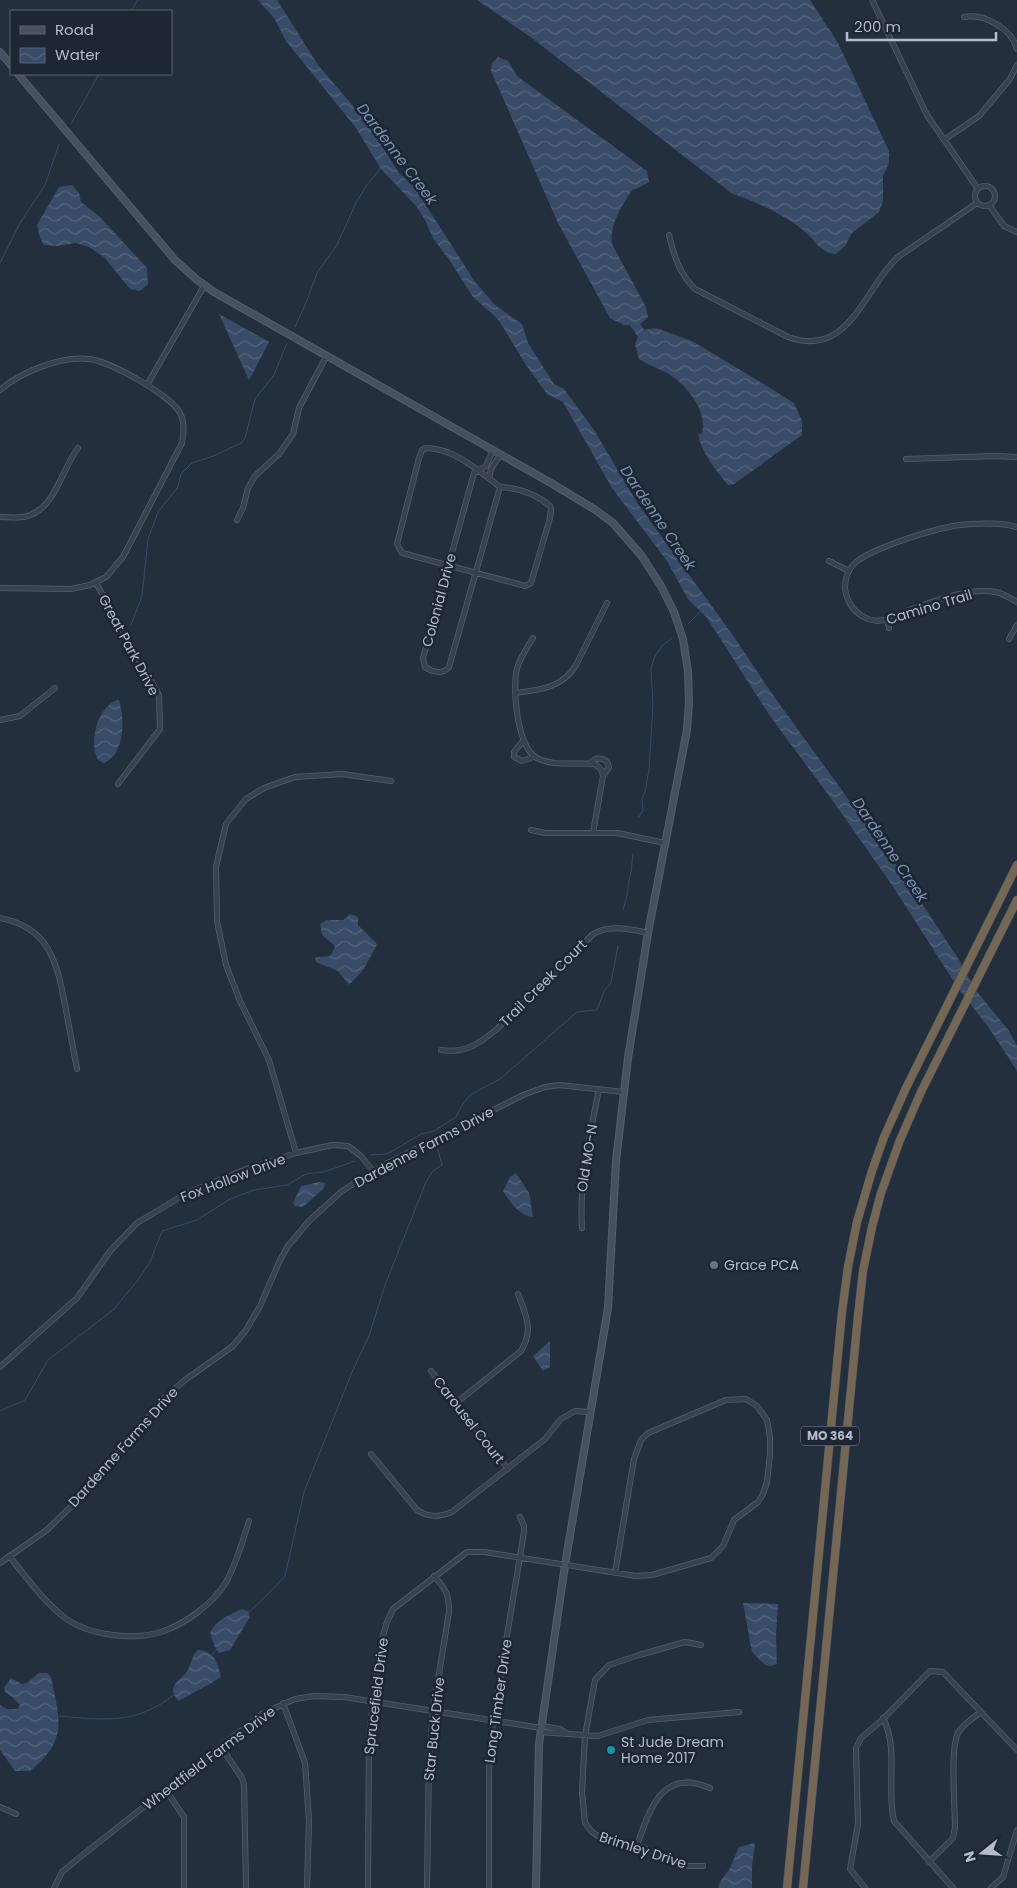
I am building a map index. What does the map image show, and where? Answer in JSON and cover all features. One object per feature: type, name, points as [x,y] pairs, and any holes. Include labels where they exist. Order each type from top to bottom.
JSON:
[{"type":"highway","name":"MO 364","points":[[787,1888],[842,1312],[848,1267],[861,1205],[881,1146],[898,1104],[1017,865]]},
{"type":"highway","name":"MO 364","points":[[803,1888],[852,1367],[863,1272],[877,1210],[893,1159],[910,1116],[1017,900]]},
{"type":"main road","points":[[0,52],[10,64]]},
{"type":"main road","points":[[19,75],[175,260],[204,286],[501,454],[594,509],[613,523],[641,555],[662,586],[674,612],[682,639],[688,671],[690,702],[688,730],[648,933],[624,1092],[616,1161],[608,1308],[565,1565],[538,1753],[536,1888]]},
{"type":"street","points":[[872,0],[924,108],[978,189]]},
{"type":"street","points":[[964,17],[980,17],[999,27],[1011,36],[1017,49]]},
{"type":"street","points":[[944,140],[979,116],[1013,75],[1017,65]]},
{"type":"street","points":[[984,186],[993,190],[994,200],[989,206],[977,203],[974,194],[984,186]]},
{"type":"street","points":[[669,235],[677,264],[685,278],[695,288],[788,337],[801,341],[814,341],[833,335],[848,324],[888,267],[898,257],[977,203]]},
{"type":"street","points":[[989,206],[1004,226],[1017,232]]},
{"type":"street","points":[[146,385],[204,286]]},
{"type":"street","points":[[237,520],[243,508],[248,488],[255,476],[279,454],[294,434],[298,408],[327,355]]},
{"type":"street","points":[[0,390],[7,384],[33,370],[56,362],[81,359],[98,360],[146,385],[173,404],[180,413],[184,428],[182,443],[123,557],[112,572],[96,583],[82,588],[63,590],[0,588]]},
{"type":"street","points":[[0,517],[23,517],[40,510],[48,502],[78,448]]},
{"type":"street","points":[[431,448],[444,451],[489,478],[500,488],[512,488],[527,492],[547,503],[552,509],[531,583],[525,586],[402,553],[396,544],[422,450],[431,448]]},
{"type":"street","name":"Colonial Drive","points":[[493,450],[486,466],[474,473],[423,658],[427,669],[439,672],[445,671],[449,667],[500,488]]},
{"type":"street","points":[[489,478],[491,469],[501,454]]},
{"type":"street","points":[[906,459],[1017,457]]},
{"type":"street","points":[[829,561],[848,571],[856,562],[877,550],[944,528],[965,524],[994,523],[1017,527]]},
{"type":"street","name":"Camino Trail","points":[[848,571],[845,589],[851,606],[856,612],[874,621],[887,620],[911,610],[973,592],[997,592],[1017,602]]},
{"type":"street","name":"Great Park Drive","points":[[96,583],[159,695],[160,729],[118,784]]},
{"type":"street","points":[[515,693],[550,688],[570,673],[580,658],[607,603]]},
{"type":"street","points":[[887,620],[889,628]]},
{"type":"street","points":[[1009,638],[1017,626]]},
{"type":"street","points":[[533,638],[522,655],[517,669],[515,685],[523,741],[534,757],[552,763],[590,764],[600,767],[603,771],[603,776],[593,833]]},
{"type":"street","points":[[0,720],[20,716],[55,688]]},
{"type":"street","points":[[523,741],[514,752],[514,757],[522,761],[534,757]]},
{"type":"street","points":[[590,764],[598,758],[607,762],[608,767],[603,776]]},
{"type":"street","points":[[296,1153],[269,1060],[240,1000],[226,965],[217,921],[216,868],[226,824],[246,799],[264,788],[295,777],[342,774],[391,781]]},
{"type":"street","points":[[531,830],[545,833],[617,833],[665,843]]},
{"type":"street","points":[[0,918],[22,924],[47,945],[60,980],[77,1069]]},
{"type":"street","name":"Trail Creek Court","points":[[441,1050],[455,1052],[469,1048],[484,1039],[498,1028],[599,930],[621,928],[648,933]]},
{"type":"street","name":"Dardenne Farms Drive","points":[[0,1563],[47,1530],[90,1488],[163,1399],[185,1380],[233,1346],[246,1330],[260,1306],[288,1246],[309,1221],[342,1191],[373,1171],[523,1095],[545,1087],[570,1085],[624,1092]]},
{"type":"street","name":"Old MO-N","points":[[582,1228],[581,1202],[584,1175],[599,1089]]},
{"type":"street","name":"Fox Hollow Drive","points":[[0,1367],[77,1298],[110,1250],[137,1223],[187,1193],[249,1168],[296,1153],[332,1145],[348,1146],[361,1156],[373,1171]]},
{"type":"street","points":[[456,1403],[521,1351],[527,1342],[529,1332],[518,1294]]},
{"type":"street","name":"Carousel Court","points":[[430,1371],[508,1469]]},
{"type":"street","name":"Sprucefield Drive","points":[[368,1888],[368,1751],[382,1638],[386,1622],[393,1609],[467,1552],[484,1552],[615,1573],[636,1576],[652,1575],[711,1558],[723,1546],[734,1520],[758,1502],[766,1488],[770,1454],[769,1426],[764,1414],[757,1406],[746,1400],[726,1400],[648,1433],[641,1440],[634,1459],[615,1573]]},
{"type":"street","points":[[371,1454],[417,1510],[431,1516],[444,1516],[452,1512],[545,1439],[561,1419],[575,1411],[590,1412]]},
{"type":"street","name":"Long Timber Drive","points":[[489,1888],[489,1770],[493,1721],[520,1558],[524,1526],[520,1517]]},
{"type":"street","points":[[9,1556],[41,1597],[66,1618],[79,1625],[122,1636],[153,1634],[189,1618],[208,1603],[225,1583],[236,1562],[249,1521]]},
{"type":"street","name":"Star Buck Drive","points":[[427,1888],[429,1758],[433,1711],[449,1612],[449,1597],[442,1584],[434,1576]]},
{"type":"street","name":"Brimley Drive","points":[[701,1646],[685,1642],[609,1665],[595,1680],[585,1736],[582,1808],[587,1826],[600,1838],[637,1845],[688,1866],[703,1866]]},
{"type":"street","points":[[866,1888],[850,1869],[858,1824],[856,1748],[861,1738],[930,1671],[943,1672],[1017,1750]]},
{"type":"street","name":"Wheatfield Farms Drive","points":[[54,1888],[59,1877],[68,1867],[262,1714],[295,1699],[314,1696],[344,1697],[541,1729],[560,1729],[566,1733],[585,1736],[598,1736],[648,1720],[739,1712]]},
{"type":"street","points":[[283,1704],[304,1763],[309,1820],[307,1888]]},
{"type":"street","points":[[929,1862],[953,1838],[955,1827],[953,1754],[955,1740],[959,1731],[981,1712]]},
{"type":"street","points":[[883,1718],[890,1735],[891,1807],[894,1821],[953,1888]]},
{"type":"street","points":[[221,1747],[244,1784],[246,1888]]},
{"type":"street","points":[[637,1845],[654,1802],[665,1789],[675,1784],[686,1782],[698,1783],[710,1788]]},
{"type":"street","points":[[166,1790],[184,1817],[184,1888]]},
{"type":"street","points":[[0,1808],[16,1814]]},
{"type":"street","points":[[991,1888],[1003,1877],[1017,1830]]},
{"type":"water","points":[[258,0],[277,0],[318,65],[366,121],[399,173],[415,188],[475,282],[495,305],[522,324],[528,343],[554,384],[564,389],[594,430],[638,504],[734,637],[775,698],[854,807],[875,832],[961,963],[974,988],[1009,1031],[1017,1046],[1017,1071],[989,1028],[958,988],[892,885],[770,716],[707,618],[688,599],[667,561],[612,488],[563,402],[547,394],[526,365],[498,319],[473,297],[433,238],[417,207],[381,169],[356,128],[286,41],[274,18]]},
{"type":"water","points":[[477,0],[810,0],[838,43],[889,151],[889,163],[883,176],[883,201],[879,212],[852,233],[845,246],[836,254],[826,251],[803,230],[786,218],[759,204],[731,193],[532,38]]},
{"type":"water","points":[[498,57],[508,61],[517,76],[647,171],[649,182],[632,190],[617,216],[612,230],[612,244],[646,307],[648,317],[640,324],[644,330],[656,328],[692,341],[794,403],[802,421],[802,435],[734,484],[728,485],[706,455],[698,435],[702,433],[701,415],[693,397],[671,376],[639,359],[635,344],[638,337],[630,325],[624,325],[610,318],[558,223],[491,71],[492,63]]},
{"type":"water","points":[[72,185],[79,193],[81,202],[100,217],[147,268],[148,284],[140,291],[130,289],[104,257],[89,247],[76,243],[58,246],[44,245],[37,225],[59,187]]},
{"type":"water","points":[[219,314],[269,342],[249,380]]},
{"type":"water","points":[[119,700],[121,708],[122,736],[116,752],[111,759],[104,763],[98,760],[96,754],[94,747],[95,732],[103,712]]},
{"type":"water","points":[[350,914],[358,917],[358,925],[377,944],[364,969],[349,985],[338,971],[316,962],[315,958],[330,956],[335,946],[322,935],[320,924],[326,920],[343,920]]},
{"type":"water","points":[[516,1173],[529,1193],[533,1217],[519,1211],[503,1191],[510,1177]]},
{"type":"water","points":[[320,1182],[325,1183],[324,1188],[303,1207],[295,1206],[293,1203],[301,1186]]},
{"type":"water","points":[[550,1341],[550,1367],[543,1371],[533,1356]]},
{"type":"water","points":[[743,1603],[778,1604],[777,1664],[765,1665],[752,1652]]},
{"type":"water","points":[[242,1609],[248,1611],[250,1617],[230,1650],[219,1653],[210,1633],[219,1621]]},
{"type":"water","points":[[198,1650],[212,1655],[217,1663],[221,1677],[179,1701],[174,1693],[174,1687],[187,1671]]},
{"type":"water","points":[[39,1673],[47,1673],[51,1677],[58,1717],[56,1739],[51,1749],[30,1771],[15,1771],[0,1750],[0,1705],[7,1709],[18,1709],[20,1705],[5,1692],[4,1688],[11,1678],[22,1684],[27,1683]]},
{"type":"water","points":[[755,1843],[752,1888],[718,1888],[730,1868],[739,1847]]},
{"type":"waterway","points":[[132,10],[138,0]]},
{"type":"waterway","points":[[71,124],[98,75]]},
{"type":"waterway","points":[[0,263],[20,223],[45,185],[59,144]]},
{"type":"waterway","points":[[295,327],[317,273],[337,245],[366,186],[381,168]]},
{"type":"waterway","points":[[131,625],[142,596],[148,539],[158,512],[178,487],[181,474],[192,463],[216,455],[241,443],[245,438],[255,399],[274,375],[287,343]]},
{"type":"waterway","points":[[688,624],[702,610]]},
{"type":"waterway","points":[[639,817],[643,810],[642,798],[649,770],[653,705],[651,669],[654,658],[662,646],[672,638]]},
{"type":"waterway","points":[[623,910],[628,892],[633,854]]},
{"type":"waterway","points":[[370,1155],[391,1152],[421,1134],[434,1131],[456,1117],[470,1095],[500,1079],[577,1012],[597,1010],[604,991],[611,983],[618,946]]},
{"type":"waterway","points":[[248,1613],[285,1576],[304,1492],[352,1372],[369,1336],[385,1285],[426,1182],[433,1171],[442,1165],[437,1146]]},
{"type":"waterway","points":[[0,1411],[25,1400],[48,1360],[113,1310],[150,1262],[162,1231],[197,1220],[230,1199],[254,1190],[287,1185],[306,1174],[324,1172],[355,1161]]},
{"type":"waterway","points":[[211,1656],[217,1649]]},
{"type":"waterway","points":[[59,1716],[91,1719],[133,1716],[160,1705],[174,1695]]},
{"type":"place","name":"Grace PCA","points":[[714,1265]]},
{"type":"place","name":"St Jude Dream Home 2017","points":[[611,1750]]},
{"type":"water label","name":"Dardenne Creek","points":[[397,154]]},
{"type":"water label","name":"Dardenne Creek","points":[[658,518]]},
{"type":"water label","name":"Dardenne Creek","points":[[890,850]]}]
